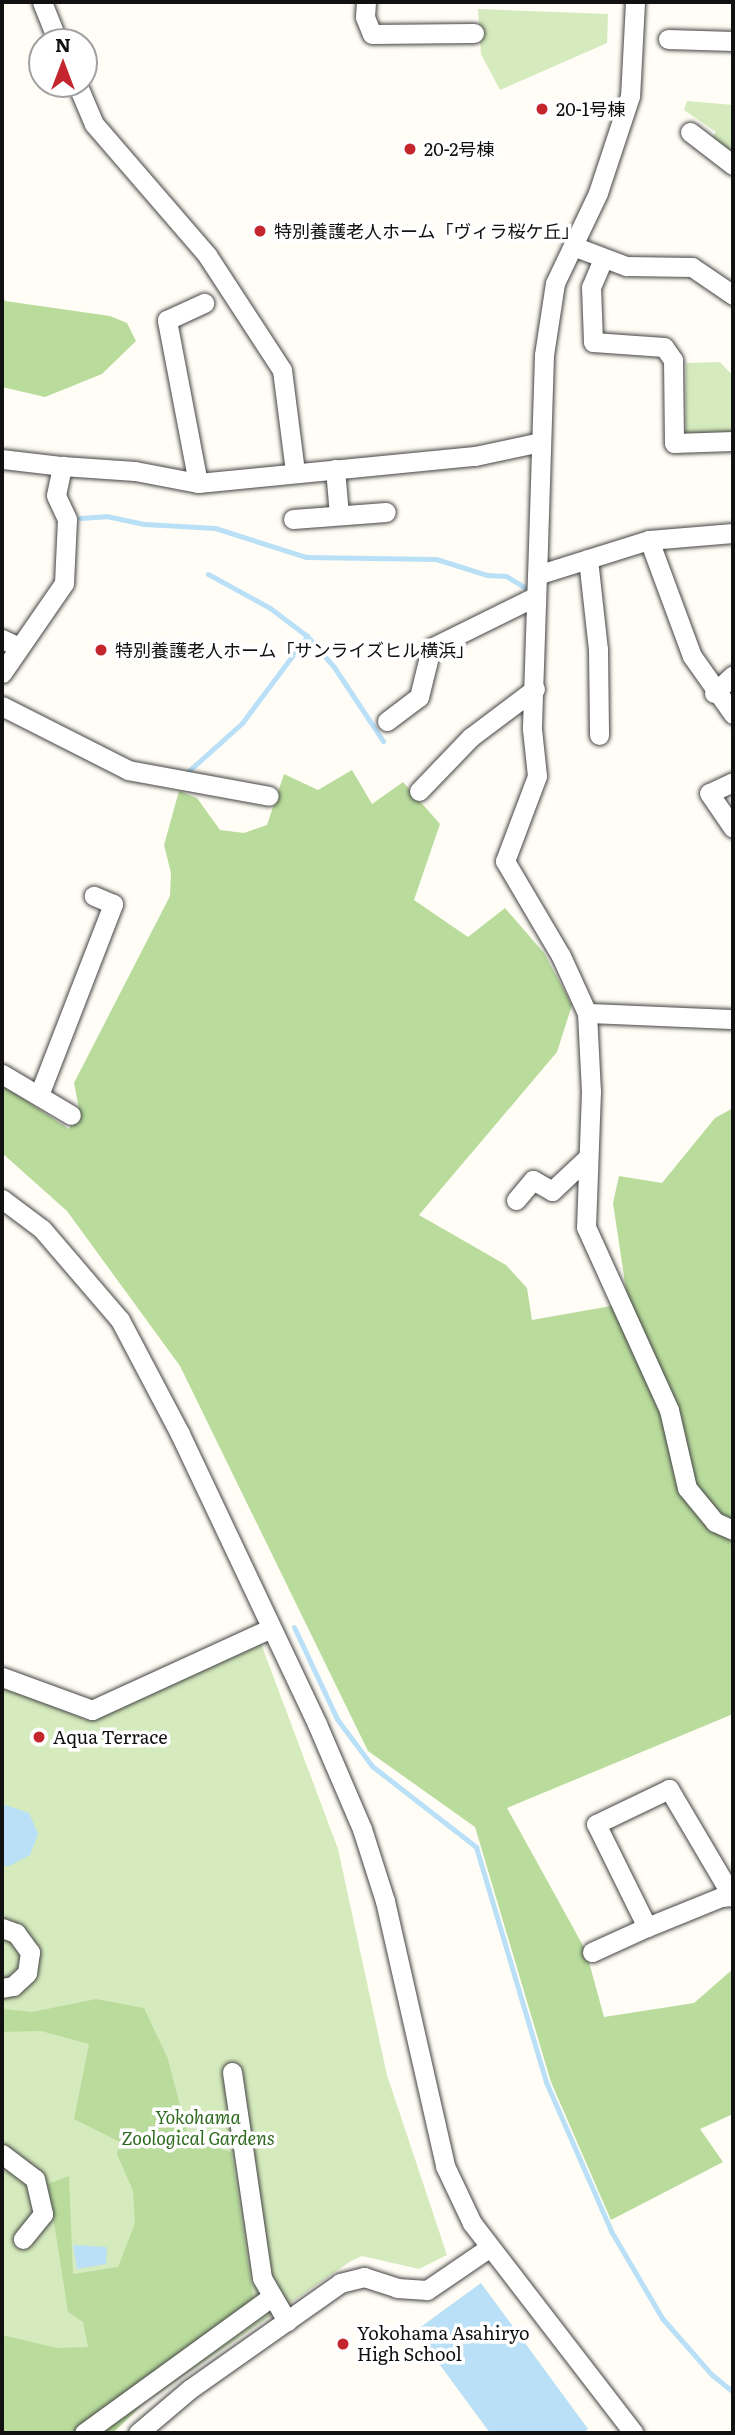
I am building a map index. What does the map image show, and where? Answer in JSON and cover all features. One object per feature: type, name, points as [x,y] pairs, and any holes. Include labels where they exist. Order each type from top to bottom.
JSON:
[{"type":"street","points":[[42,2],[52,28]]},
{"type":"street","points":[[366,2],[365,17],[372,34],[474,33]]},
{"type":"street","points":[[635,2],[630,96],[598,193],[555,283],[544,355],[532,750],[537,776],[505,861],[561,956],[587,1013],[591,1091],[586,1227],[595,1254],[669,1409],[687,1488],[715,1522],[733,1530]]},
{"type":"street","points":[[668,39],[733,41]]},
{"type":"street","points":[[82,98],[94,124],[206,256],[225,290],[282,370],[295,472]]},
{"type":"street","points":[[690,132],[733,165]]},
{"type":"street","points":[[573,246],[626,266],[692,267],[733,295]]},
{"type":"street","points":[[603,259],[591,287],[593,342],[664,347],[673,360],[674,443],[733,441]]},
{"type":"street","points":[[198,483],[167,320],[204,303]]},
{"type":"street","points":[[2,458],[62,466],[135,471],[198,483],[475,456],[541,442]]},
{"type":"street","points":[[2,673],[10,643],[64,583],[67,519],[56,495],[62,466]]},
{"type":"street","points":[[335,469],[339,516]]},
{"type":"street","points":[[293,519],[386,512]]},
{"type":"street","points":[[537,575],[649,540],[733,533]]},
{"type":"street","points":[[649,540],[692,656],[714,693],[733,714]]},
{"type":"street","points":[[588,559],[598,649],[599,735]]},
{"type":"street","points":[[387,721],[419,697],[431,648],[536,596]]},
{"type":"street","points":[[714,693],[733,675]]},
{"type":"street","points":[[419,791],[471,737],[535,689]]},
{"type":"street","points":[[2,706],[128,769],[196,783],[227,785],[269,796]]},
{"type":"street","points":[[733,782],[709,793],[733,828]]},
{"type":"street","points":[[39,1095],[113,904],[94,896]]},
{"type":"street","points":[[587,1013],[733,1019]]},
{"type":"street","points":[[2,1074],[71,1115]]},
{"type":"street","points":[[516,1200],[533,1180],[552,1191],[587,1157]]},
{"type":"street","points":[[2,1199],[42,1229],[120,1320],[180,1434],[269,1629],[317,1724],[362,1829],[385,1901],[445,2166],[472,2223],[634,2433]]},
{"type":"street","points":[[2,1677],[92,1710],[269,1629]]},
{"type":"street","points":[[592,1952],[647,1927],[733,1896],[669,1788],[596,1824],[647,1927]]},
{"type":"street","points":[[2,1928],[16,1933],[30,1952],[27,1973],[13,1986],[2,1988]]},
{"type":"street","points":[[232,2071],[262,2278],[287,2321]]},
{"type":"street","points":[[2,2154],[35,2179],[43,2214],[23,2239]]},
{"type":"street","points":[[138,2433],[190,2389],[340,2283],[364,2277],[397,2288],[427,2290],[490,2247]]},
{"type":"street","points":[[84,2433],[271,2297]]},
{"type":"green space","points":[[478,9],[608,14],[607,43],[500,90],[481,54]]},
{"type":"green space","points":[[687,101],[733,105],[733,159],[709,142],[716,132],[684,110]]},
{"type":"green space","points":[[2,294],[5,301],[110,316],[127,323],[136,341],[102,374],[45,397],[2,387]]},
{"type":"green space","points":[[720,362],[733,376],[733,435],[686,435],[686,363]]},
{"type":"green space","points":[[352,770],[372,804],[403,782],[440,824],[414,900],[468,937],[505,908],[544,953],[572,1005],[557,1052],[419,1215],[506,1265],[527,1288],[532,1320],[628,1303],[613,1203],[619,1176],[662,1183],[715,1118],[733,1108],[733,1714],[507,1808],[586,1951],[604,2017],[694,2003],[733,1969],[733,2114],[700,2129],[723,2162],[611,2220],[551,2082],[475,1827],[368,1751],[180,1366],[67,1211],[2,1153],[2,1085],[69,1129],[79,1109],[74,1083],[170,896],[171,873],[164,845],[179,791],[197,798],[220,830],[244,833],[267,825],[284,774],[318,790]]},
{"type":"green space","name":"Yokohama Zoological Gardens","points":[[260,1641],[338,1849],[387,2075],[447,2255],[419,2269],[362,2256],[351,2261],[101,2433],[2,2433],[2,1683],[86,1720]]},
{"type":"green space","points":[[96,1999],[144,2008],[168,2059],[189,2140],[231,2152],[253,2298],[113,2433],[2,2433],[2,2335],[57,2348],[88,2347],[83,2322],[68,2312],[48,2184],[69,2176],[73,2274],[118,2267],[135,2223],[133,2191],[117,2154],[120,2142],[74,2119],[89,2044],[41,2031],[2,2032],[2,2009],[32,2012]]},
{"type":"water","points":[[2,1804],[29,1813],[38,1834],[30,1855],[9,1866],[2,1866]]},
{"type":"water","points":[[73,2245],[107,2247],[106,2264],[77,2269]]},
{"type":"water","points":[[481,2283],[588,2429],[583,2433],[490,2433],[415,2331]]},
{"type":"waterway","points":[[80,518],[106,516],[145,524],[215,528],[306,557],[436,559],[487,575],[506,576],[524,587]]},
{"type":"waterway","points":[[208,574],[270,608],[307,636],[334,667],[383,741]]},
{"type":"waterway","points":[[183,776],[242,723],[307,636]]},
{"type":"waterway","points":[[294,1627],[337,1719],[372,1766],[476,1847],[546,2082],[611,2231],[662,2318],[711,2374],[733,2392]]},
{"type":"place","name":"20-1号棟","points":[[542,109]]},
{"type":"place","name":"20-2号棟","points":[[410,149]]},
{"type":"place","name":"特別養護老人ホーム「ヴィラ桜ケ丘」","points":[[260,231]]},
{"type":"place","name":"特別養護老人ホーム「サンライズヒル横浜」","points":[[101,650]]},
{"type":"place","name":"Aqua Terrace","points":[[39,1737]]},
{"type":"place","name":"Yokohama Asahiryo High School","points":[[343,2344]]}]
